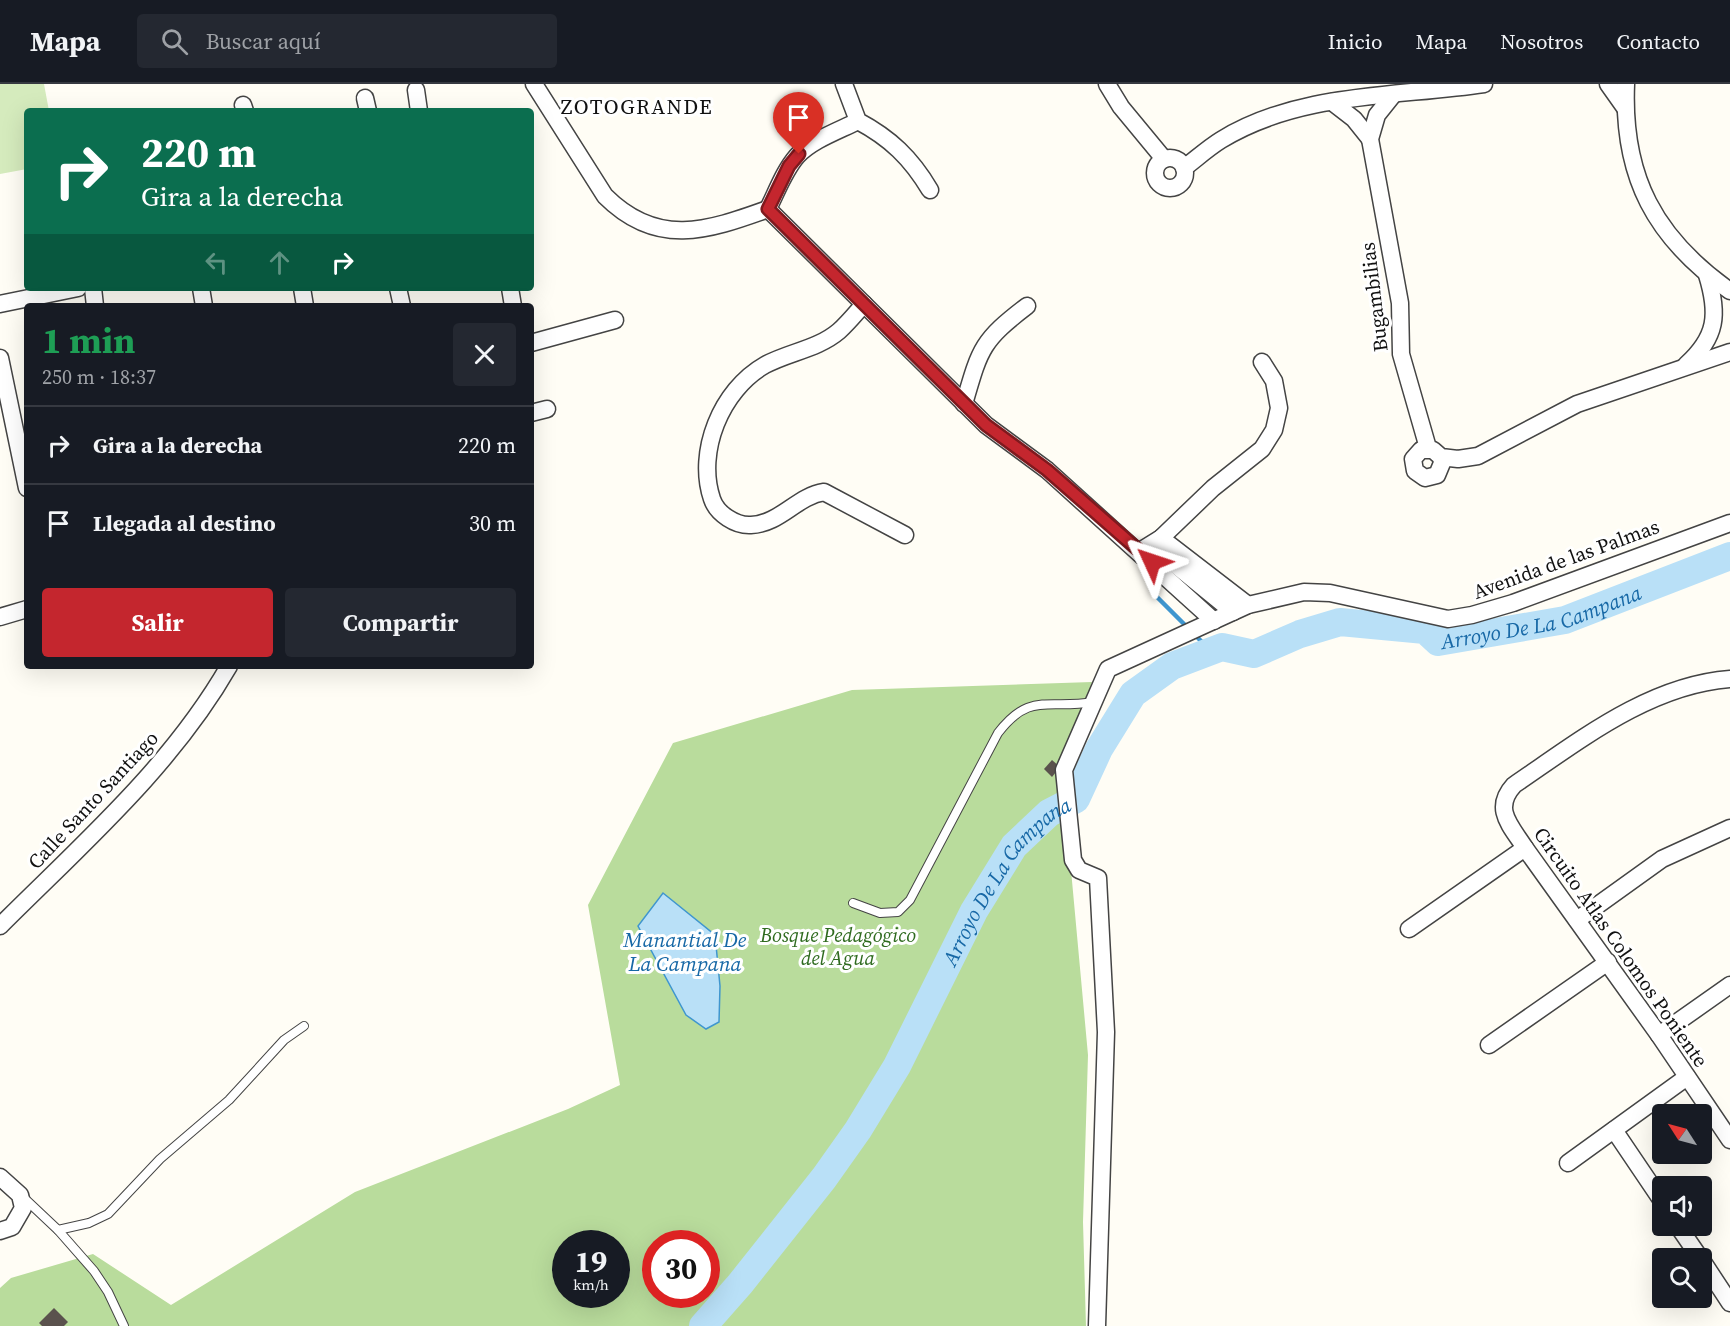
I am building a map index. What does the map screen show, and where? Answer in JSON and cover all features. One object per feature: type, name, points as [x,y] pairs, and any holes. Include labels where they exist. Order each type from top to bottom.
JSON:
[{"type":"street","points":[[534,84],[605,196],[620,211],[662,230],[686,232],[717,226],[768,209],[789,166],[799,154],[813,144],[858,121]]},
{"type":"street","points":[[844,84],[858,121],[884,135],[902,149],[930,190]]},
{"type":"street","points":[[1107,84],[1121,107],[1164,159]]},
{"type":"street","points":[[1184,168],[1221,140],[1261,121],[1299,108],[1360,96],[1392,95],[1484,84]]},
{"type":"street","points":[[1608,84],[1625,108]]},
{"type":"street","points":[[1626,84],[1625,108],[1633,169],[1641,191],[1653,214],[1672,239],[1707,275],[1730,291]]},
{"type":"street","points":[[416,90],[419,108]]},
{"type":"street","name":"Bugambilias","points":[[1392,95],[1377,115],[1370,140],[1400,303],[1401,354],[1434,453],[1458,459],[1478,456],[1577,404],[1683,368]]},
{"type":"street","name":"Bugambilias","points":[[1332,102],[1354,119],[1370,140]]},
{"type":"street","points":[[1164,159],[1176,159],[1184,168],[1183,180],[1173,187],[1167,187],[1157,180],[1155,174],[1156,168],[1164,159]]},
{"type":"street","points":[[768,209],[986,425],[1240,608]]},
{"type":"street","points":[[1683,368],[1706,344],[1714,324],[1714,306],[1707,275]]},
{"type":"street","points":[[0,304],[63,291]]},
{"type":"street","points":[[864,304],[839,331],[830,337],[764,366],[742,382],[725,406],[714,428],[707,455],[706,482],[714,505],[730,520],[749,525],[769,522],[811,494],[824,492],[905,535]]},
{"type":"street","points":[[964,404],[984,344],[997,329],[1027,306]]},
{"type":"street","points":[[534,342],[615,320]]},
{"type":"street","points":[[1683,368],[1730,352]]},
{"type":"street","points":[[0,358],[24,474]]},
{"type":"street","points":[[1151,544],[1213,488],[1262,449],[1274,430],[1279,408],[1274,381],[1262,362]]},
{"type":"street","name":"Avenida de las Palmas","points":[[1094,702],[1108,669],[1240,608],[1304,592],[1330,593],[1448,619],[1472,615],[1513,603],[1730,523]]},
{"type":"street","points":[[1151,544],[1207,624]]},
{"type":"street","points":[[0,617],[24,610]]},
{"type":"street","name":"Calle Santo Santiago","points":[[0,926],[132,795],[176,743],[227,669]]},
{"type":"street","name":"Circuito Atlas Colomos Poniente","points":[[1730,679],[1704,681],[1675,689],[1591,733],[1514,785],[1505,794],[1502,805],[1506,817],[1526,848],[1608,962],[1730,1140]]},
{"type":"street","points":[[1094,702],[1065,770],[1073,860],[1079,870],[1098,878],[1106,1032],[1097,1326]]},
{"type":"street","points":[[1578,920],[1662,859],[1730,828]]},
{"type":"street","points":[[1409,929],[1526,848]]},
{"type":"street","points":[[1489,1046],[1608,962]]},
{"type":"street","points":[[1659,1035],[1730,985]]},
{"type":"street","points":[[1568,1163],[1687,1077]]},
{"type":"street","points":[[1614,1130],[1652,1186]]},
{"type":"street","points":[[0,1177],[21,1195],[23,1209],[17,1222],[9,1230],[0,1231]]},
{"type":"street","points":[[1712,1276],[1730,1303]]},
{"type":"lane","points":[[853,903],[880,913],[898,912],[910,900],[998,733],[1011,716],[1028,705],[1072,706],[1094,702]]},
{"type":"lane","points":[[58,1230],[89,1223],[108,1214],[160,1159],[229,1100],[284,1040],[304,1026]]},
{"type":"lane","points":[[21,1195],[58,1230],[94,1271],[108,1292],[124,1326]]},
{"type":"green space","points":[[0,84],[44,84],[48,108],[24,108],[24,170],[0,174]]},
{"type":"green space","name":"Bosque Pedagógico del Agua","points":[[1092,682],[1062,772],[1088,1055],[1083,1222],[1086,1326],[0,1326],[0,1288],[11,1278],[93,1254],[171,1305],[355,1192],[568,1109],[620,1085],[588,905],[673,743],[852,690]]},
{"type":"water","name":"Manantial De La Campana","points":[[663,893],[715,935],[720,986],[719,1022],[706,1029],[686,1015],[638,926]]},
{"type":"building","points":[[1052,760],[1060,767],[1052,777],[1044,769]]},
{"type":"building","points":[[54,1308],[68,1322],[64,1326],[42,1326],[39,1323]]},
{"type":"waterway","name":"Arroyo De La Campana","points":[[703,1326],[740,1284],[824,1178],[858,1130],[897,1066],[974,911],[1014,846],[1049,813],[1076,799],[1099,749],[1133,694],[1172,666],[1222,647],[1254,654],[1300,634],[1340,622],[1425,630],[1438,642],[1565,620],[1730,556]]},
{"type":"waterway","points":[[1158,598],[1188,628]]},
{"type":"waterway","points":[[1194,634],[1211,651]]},
{"type":"district","name":"ZOTOGRANDE","points":[[637,106]]},
{"type":"route","points":[[799,154],[789,166],[768,209],[986,425],[1047,470],[1152,562]]}]
